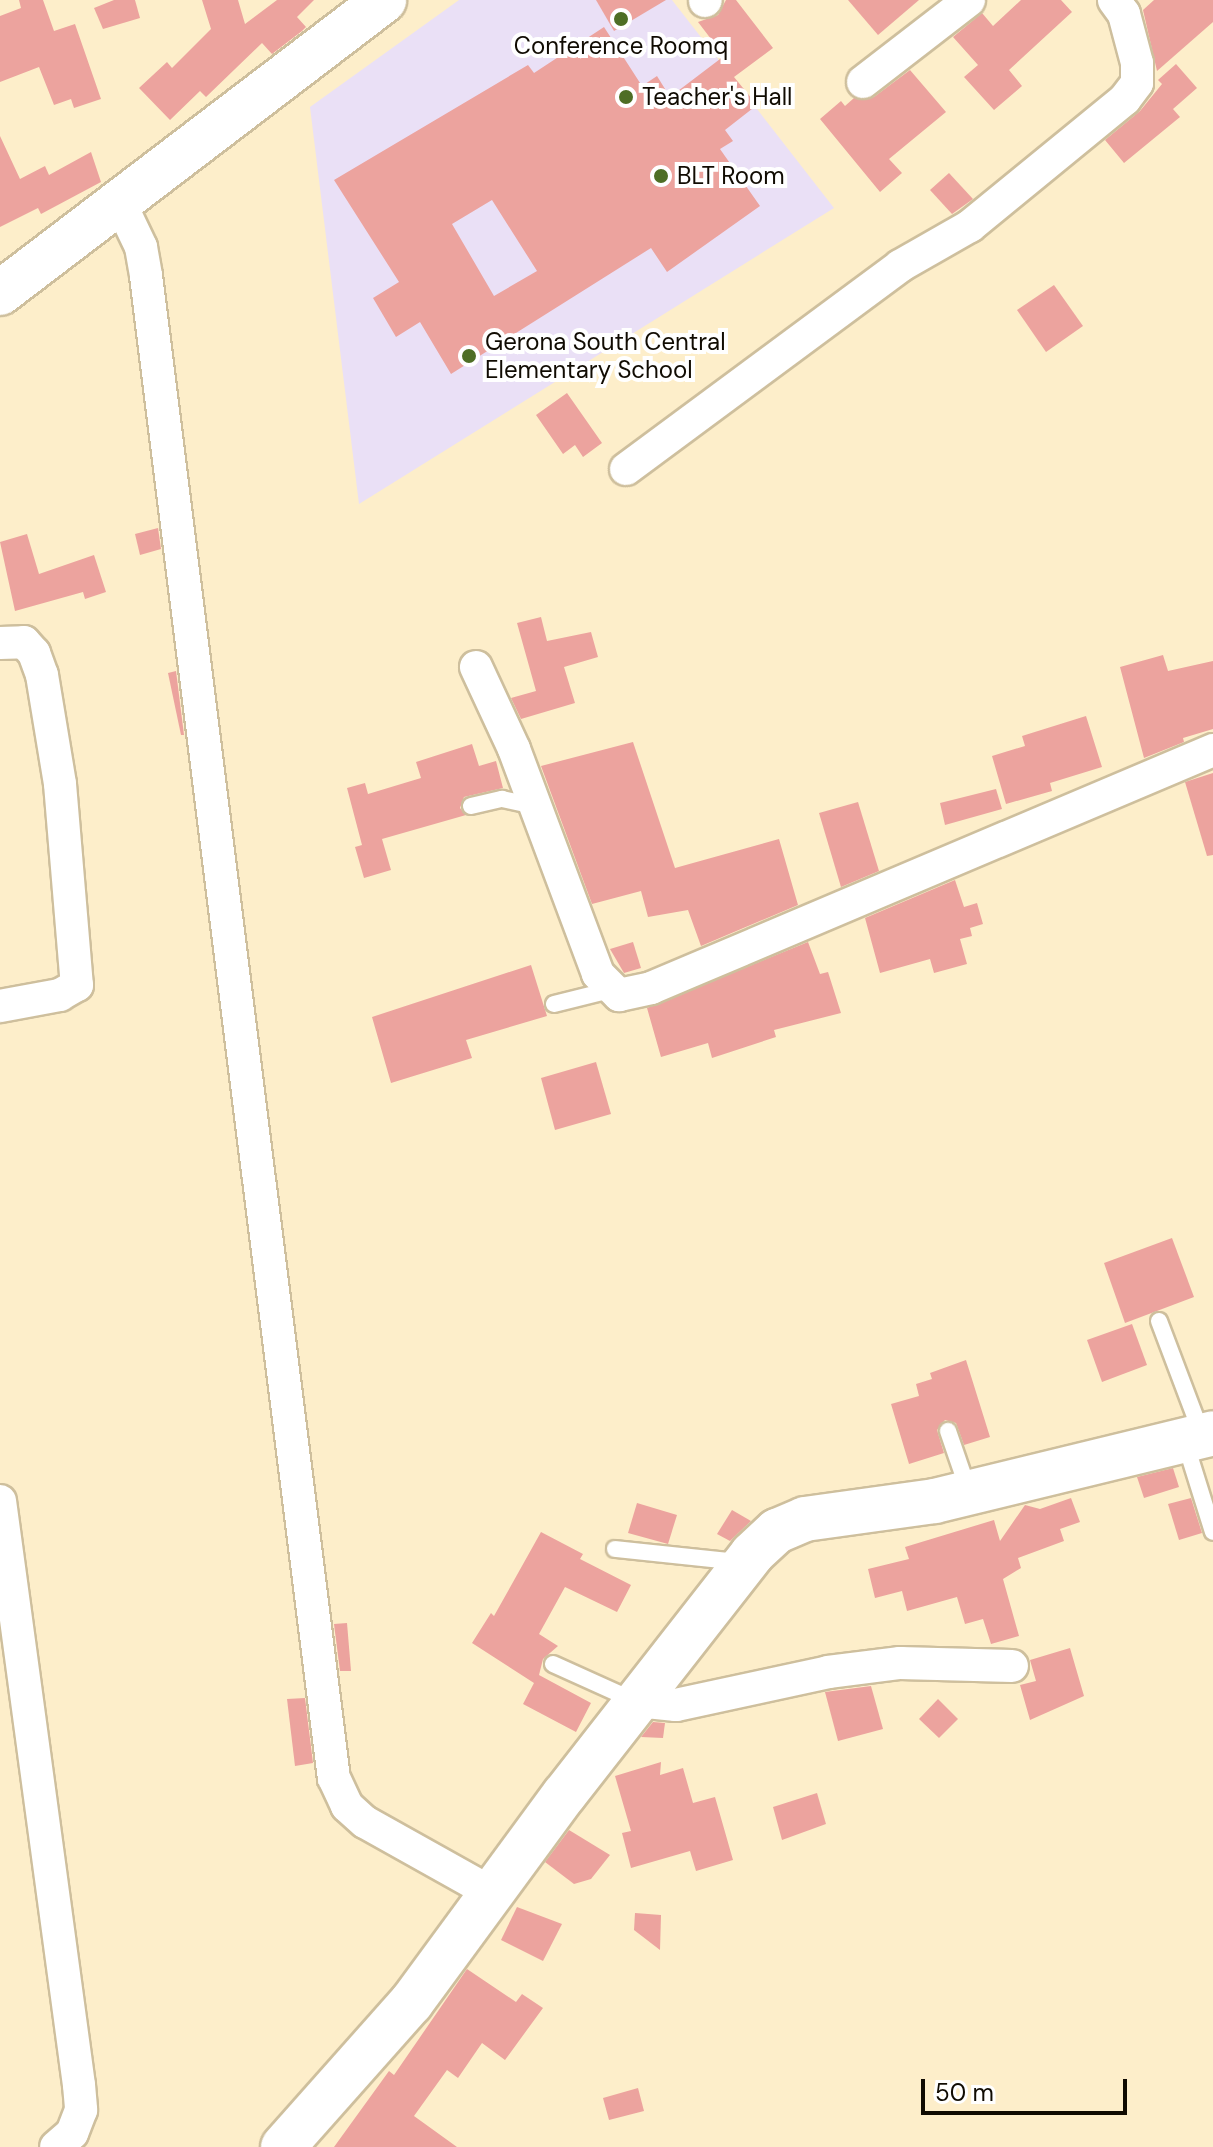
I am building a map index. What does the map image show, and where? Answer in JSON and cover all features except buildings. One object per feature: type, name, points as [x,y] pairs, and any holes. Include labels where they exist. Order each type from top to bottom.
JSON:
[{"type":"street","points":[[0,293],[384,0]]},
{"type":"street","points":[[863,82],[969,0]]},
{"type":"street","points":[[626,469],[900,266],[951,240],[1125,99],[1137,83],[1137,63],[1124,14],[1114,0]]},
{"type":"street","points":[[120,203],[141,247],[146,276],[334,1778],[347,1806],[365,1822],[494,1894]]},
{"type":"street","points":[[0,643],[24,642],[34,653],[42,675],[60,784],[77,960],[77,985],[60,995],[0,1006]]},
{"type":"street","points":[[476,667],[536,807],[598,974],[610,990],[619,995],[651,988],[1213,750]]},
{"type":"street","points":[[283,2147],[411,2003],[637,1701],[745,1563],[777,1531],[805,1519],[970,1493],[1200,1437]]},
{"type":"street","points":[[0,1501],[79,2085],[81,2110],[72,2133],[56,2147]]},
{"type":"street","points":[[637,1701],[676,1705],[828,1672],[900,1663],[1012,1666]]},
{"type":"lane","points":[[471,806],[502,799],[536,807]]},
{"type":"lane","points":[[554,1004],[610,990]]},
{"type":"lane","points":[[1159,1321],[1200,1437],[1213,1532]]},
{"type":"lane","points":[[948,1431],[970,1493]]},
{"type":"lane","points":[[615,1549],[745,1563]]},
{"type":"lane","points":[[553,1664],[637,1701]]},
{"type":"shaded area","name":"Gerona South Central Elementary School","points":[[459,0],[672,0],[834,208],[359,504],[310,107]]},
{"type":"place","name":"Conference Roomq","points":[[621,19]]},
{"type":"place","name":"Teacher's Hall","points":[[626,97]]},
{"type":"place","name":"BLT Room","points":[[661,176]]},
{"type":"place","name":"Gerona South Central Elementary School","points":[[469,356]]}]
